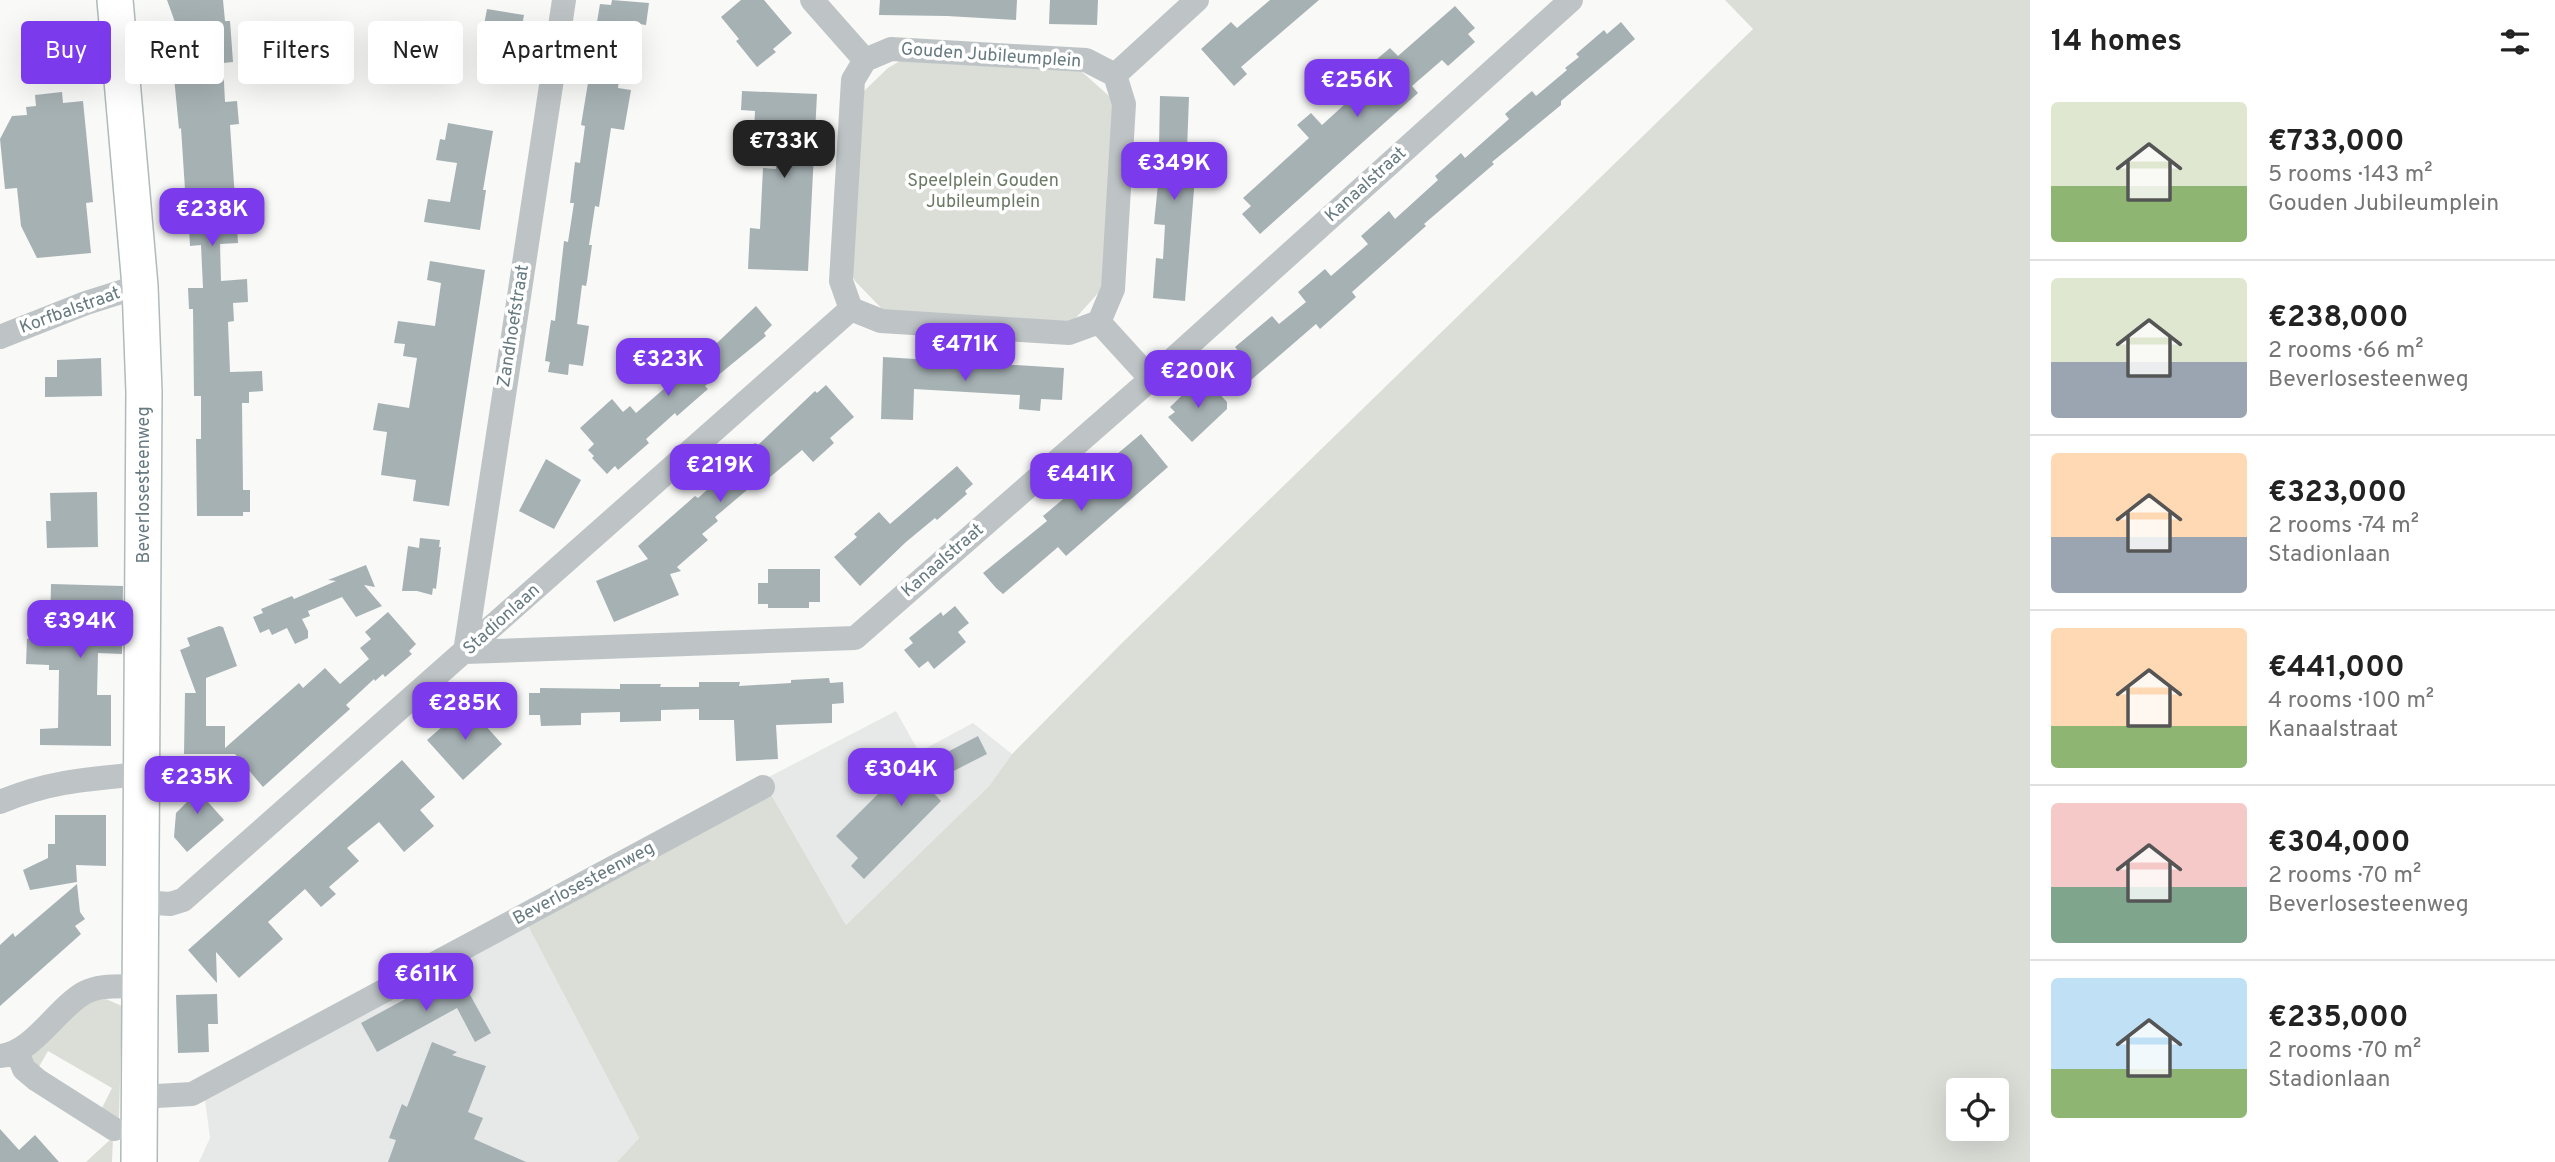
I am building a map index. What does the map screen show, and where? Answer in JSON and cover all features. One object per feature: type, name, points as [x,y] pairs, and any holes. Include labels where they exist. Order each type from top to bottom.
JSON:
[{"type":"street","name":"Beverlosesteenweg","points":[[115,0],[140,286],[144,393],[139,1162]]},
{"type":"street","name":"Zandhoefstraat","points":[[465,652],[564,0]]},
{"type":"street","points":[[812,0],[866,60],[853,80],[845,205],[841,281],[851,309],[881,321],[1069,333],[1099,322],[1113,289],[1124,104],[1115,75],[1198,0]]},
{"type":"street","name":"Kanaalstraat","points":[[465,652],[855,638],[1151,379],[1571,0]]},
{"type":"street","name":"Gouden Jubileumplein","points":[[866,60],[891,49],[1086,60],[1115,75]]},
{"type":"street","name":"Korfbalstraat","points":[[0,337],[86,303],[140,286]]},
{"type":"street","name":"Stadionlaan","points":[[141,902],[170,904],[183,900],[851,309]]},
{"type":"street","points":[[1099,322],[1151,379]]},
{"type":"street","points":[[0,802],[70,780],[142,774]]},
{"type":"street","name":"Beverlosesteenweg","points":[[139,1097],[192,1094],[764,787]]},
{"type":"street","points":[[114,1129],[37,1080],[8,1054],[84,993],[102,987],[139,986]]},
{"type":"shaded area","points":[[896,711],[919,752],[973,723],[1012,754],[989,786],[846,925],[763,780]]},
{"type":"shaded area","points":[[527,924],[639,1138],[617,1162],[199,1162],[210,1138],[205,1100]]},
{"type":"green space","points":[[1725,0],[2030,0],[2030,1162],[617,1162],[639,1138],[527,924],[768,789],[846,925],[989,786],[1012,754],[1123,642],[1753,29]]},
{"type":"green space","name":"Speelplein Gouden Jubileumplein","points":[[900,61],[1081,71],[1109,96],[1113,103],[1104,281],[1100,291],[1072,322],[884,311],[855,281],[852,275],[864,91],[888,68]]},
{"type":"green space","points":[[106,999],[122,1006],[119,1118],[102,1108],[112,1088],[48,1051],[37,1070],[30,1055],[83,1006],[92,1001]]},
{"type":"green space","points":[[113,1137],[112,1162],[86,1162]]},
{"type":"building","points":[[167,0],[223,0],[225,21],[230,21],[233,62],[224,63],[224,21],[175,21]]},
{"type":"building","points":[[612,0],[649,3],[646,25],[642,24],[642,21],[597,21],[600,4],[611,5]]},
{"type":"building","points":[[741,0],[764,0],[792,33],[773,49],[776,52],[757,67],[721,17]]},
{"type":"building","points":[[880,0],[1017,0],[1016,20],[879,15]]},
{"type":"building","points":[[1050,0],[1098,0],[1097,25],[1049,24]]},
{"type":"building","points":[[1270,0],[1319,0],[1241,67],[1247,74],[1234,86],[1201,49],[1231,22],[1237,28]]},
{"type":"building","points":[[1455,6],[1475,28],[1468,34],[1475,42],[1448,66],[1442,60],[1412,86],[1418,93],[1260,234],[1242,214],[1251,206],[1243,198],[1309,138],[1297,125],[1311,113],[1322,125],[1378,74],[1370,65],[1390,48],[1398,56]]},
{"type":"building","points":[[487,9],[524,15],[523,21],[485,21]]},
{"type":"building","points":[[1621,22],[1635,39],[1561,101],[1561,105],[1492,162],[1494,164],[1424,224],[1426,226],[1352,292],[1356,297],[1320,329],[1316,324],[1251,380],[1238,364],[1244,358],[1235,347],[1272,316],[1279,324],[1306,302],[1298,292],[1325,269],[1331,276],[1368,244],[1361,236],[1389,211],[1395,219],[1438,180],[1435,176],[1461,153],[1465,158],[1509,119],[1505,114],[1532,91],[1536,96],[1567,70],[1565,68],[1579,57],[1576,54],[1604,30],[1607,34]]},
{"type":"building","points":[[224,82],[225,102],[237,101],[239,124],[230,125],[238,243],[220,244],[221,281],[247,279],[248,302],[233,303],[234,321],[228,322],[230,372],[262,371],[263,391],[249,392],[249,403],[242,403],[243,490],[250,490],[250,512],[243,512],[243,516],[197,516],[196,439],[201,439],[201,396],[194,396],[193,309],[189,309],[188,288],[203,288],[201,245],[190,246],[189,227],[185,227],[186,205],[181,128],[179,129],[175,84]]},
{"type":"building","points":[[588,84],[618,84],[618,88],[631,90],[624,130],[611,128],[599,207],[595,206],[587,281],[586,286],[582,285],[577,324],[589,326],[583,366],[569,364],[568,375],[548,372],[550,362],[545,361],[551,320],[555,321],[564,241],[568,242],[574,203],[570,203],[575,162],[580,163],[585,126],[581,125]]},
{"type":"building","points":[[742,91],[817,94],[808,271],[748,269],[750,228],[760,229],[763,168],[776,169],[778,133],[754,133],[755,111],[741,110]]},
{"type":"building","points":[[62,92],[63,103],[83,101],[93,202],[86,203],[91,253],[37,258],[21,226],[17,188],[5,189],[0,139],[12,116],[27,115],[26,107],[36,106],[35,95]]},
{"type":"building","points":[[1160,96],[1189,97],[1186,176],[1195,177],[1185,301],[1153,298],[1156,258],[1163,259],[1165,225],[1154,224],[1158,184],[1167,185],[1170,149],[1159,148]]},
{"type":"building","points":[[448,123],[493,131],[483,190],[486,190],[480,230],[424,222],[428,199],[450,202],[457,163],[436,160],[440,139],[445,140]]},
{"type":"building","points":[[430,261],[485,270],[449,506],[413,501],[416,480],[381,475],[387,432],[373,430],[378,403],[409,408],[417,358],[403,356],[405,344],[394,343],[398,321],[435,326],[441,283],[427,280]]},
{"type":"building","points":[[756,306],[772,325],[764,333],[766,336],[705,386],[708,389],[677,416],[675,413],[646,439],[649,443],[618,470],[615,466],[607,474],[592,458],[594,456],[588,450],[594,444],[580,428],[612,399],[623,412],[630,406],[636,413]]},
{"type":"building","points":[[883,357],[1064,368],[1062,400],[1041,399],[1040,411],[1019,409],[1020,395],[914,389],[913,420],[881,419]]},
{"type":"building","points":[[101,358],[102,396],[45,397],[45,377],[57,377],[57,360]]},
{"type":"building","points":[[1198,380],[1206,389],[1210,384],[1227,402],[1227,409],[1192,442],[1168,417],[1175,412],[1170,407]]},
{"type":"building","points":[[826,385],[854,417],[830,438],[834,443],[813,462],[802,450],[763,483],[760,479],[715,517],[718,521],[702,534],[708,540],[677,567],[681,571],[670,574],[679,595],[614,622],[596,581],[648,559],[638,546],[695,496],[698,498],[727,472],[724,469],[755,443],[758,445],[815,391],[817,393]]},
{"type":"building","points":[[1141,434],[1168,467],[1066,556],[1058,547],[1003,594],[996,588],[983,573],[1047,521],[1043,516],[1113,463],[1110,460]]},
{"type":"building","points":[[546,459],[581,480],[554,529],[519,511]]},
{"type":"building","points":[[957,466],[973,484],[965,491],[967,494],[906,542],[860,586],[834,557],[857,537],[854,534],[879,512],[890,524]]},
{"type":"building","points":[[97,492],[98,547],[47,548],[46,521],[51,521],[50,493]]},
{"type":"building","points":[[420,538],[440,540],[436,589],[433,588],[432,595],[402,591],[408,546],[419,548]]},
{"type":"building","points":[[366,565],[375,587],[364,585],[382,606],[356,617],[342,597],[308,611],[310,616],[302,619],[308,631],[308,638],[295,644],[287,628],[272,635],[269,629],[260,633],[253,617],[263,613],[261,609],[292,596],[294,599],[336,581],[328,580]]},
{"type":"building","points":[[768,569],[820,569],[820,602],[809,602],[809,608],[768,608],[768,604],[758,604],[758,583],[768,583]]},
{"type":"building","points":[[51,584],[123,586],[122,654],[98,653],[97,695],[111,695],[111,746],[40,745],[40,729],[58,728],[59,670],[49,670],[49,665],[26,664],[27,639],[50,630]]},
{"type":"building","points":[[955,606],[969,623],[958,632],[966,642],[934,669],[928,661],[919,668],[904,650],[913,643],[909,638],[941,612],[943,616]]},
{"type":"building","points":[[388,612],[416,644],[409,651],[412,654],[385,677],[383,674],[375,681],[374,679],[346,705],[350,709],[263,787],[235,754],[184,754],[185,693],[196,693],[180,650],[190,646],[187,638],[219,626],[223,627],[237,666],[206,678],[206,726],[225,726],[225,748],[299,683],[303,688],[325,668],[340,684],[369,659],[360,648],[371,639],[365,632]]},
{"type":"building","points":[[829,678],[830,683],[843,682],[844,703],[832,704],[832,723],[776,725],[778,759],[736,761],[734,720],[699,720],[699,709],[661,710],[661,721],[620,722],[620,712],[581,713],[581,725],[541,726],[540,715],[529,715],[529,693],[540,693],[540,688],[620,689],[620,684],[699,687],[699,682],[740,682],[739,686]]},
{"type":"building","points":[[467,705],[502,744],[463,780],[427,740]]},
{"type":"building","points":[[978,736],[987,754],[926,785],[941,801],[864,879],[851,866],[858,858],[836,836],[906,766],[911,771]]},
{"type":"building","points":[[402,760],[435,797],[420,810],[434,826],[404,852],[379,822],[347,848],[359,861],[329,887],[336,894],[321,907],[305,889],[268,922],[283,939],[239,978],[216,952],[217,983],[188,950]]},
{"type":"building","points":[[207,777],[220,791],[208,802],[224,820],[187,852],[174,837],[176,813],[197,792],[194,788]]},
{"type":"building","points":[[55,815],[106,815],[106,866],[76,865],[77,882],[30,890],[23,870],[48,858],[48,844],[55,844]]},
{"type":"building","points":[[77,884],[80,912],[85,919],[75,926],[81,934],[0,1006],[0,945],[13,933],[15,937]]},
{"type":"building","points":[[457,971],[491,1033],[475,1042],[457,1008],[377,1052],[361,1023]]},
{"type":"building","points":[[217,994],[218,1024],[208,1024],[209,1052],[178,1053],[176,995]]},
{"type":"building","points":[[432,1042],[457,1052],[452,1055],[486,1066],[468,1112],[483,1118],[474,1139],[526,1162],[388,1162],[396,1140],[389,1138],[402,1104],[407,1107]]},
{"type":"building","points":[[0,1129],[19,1150],[35,1135],[59,1162],[0,1162]]}]
